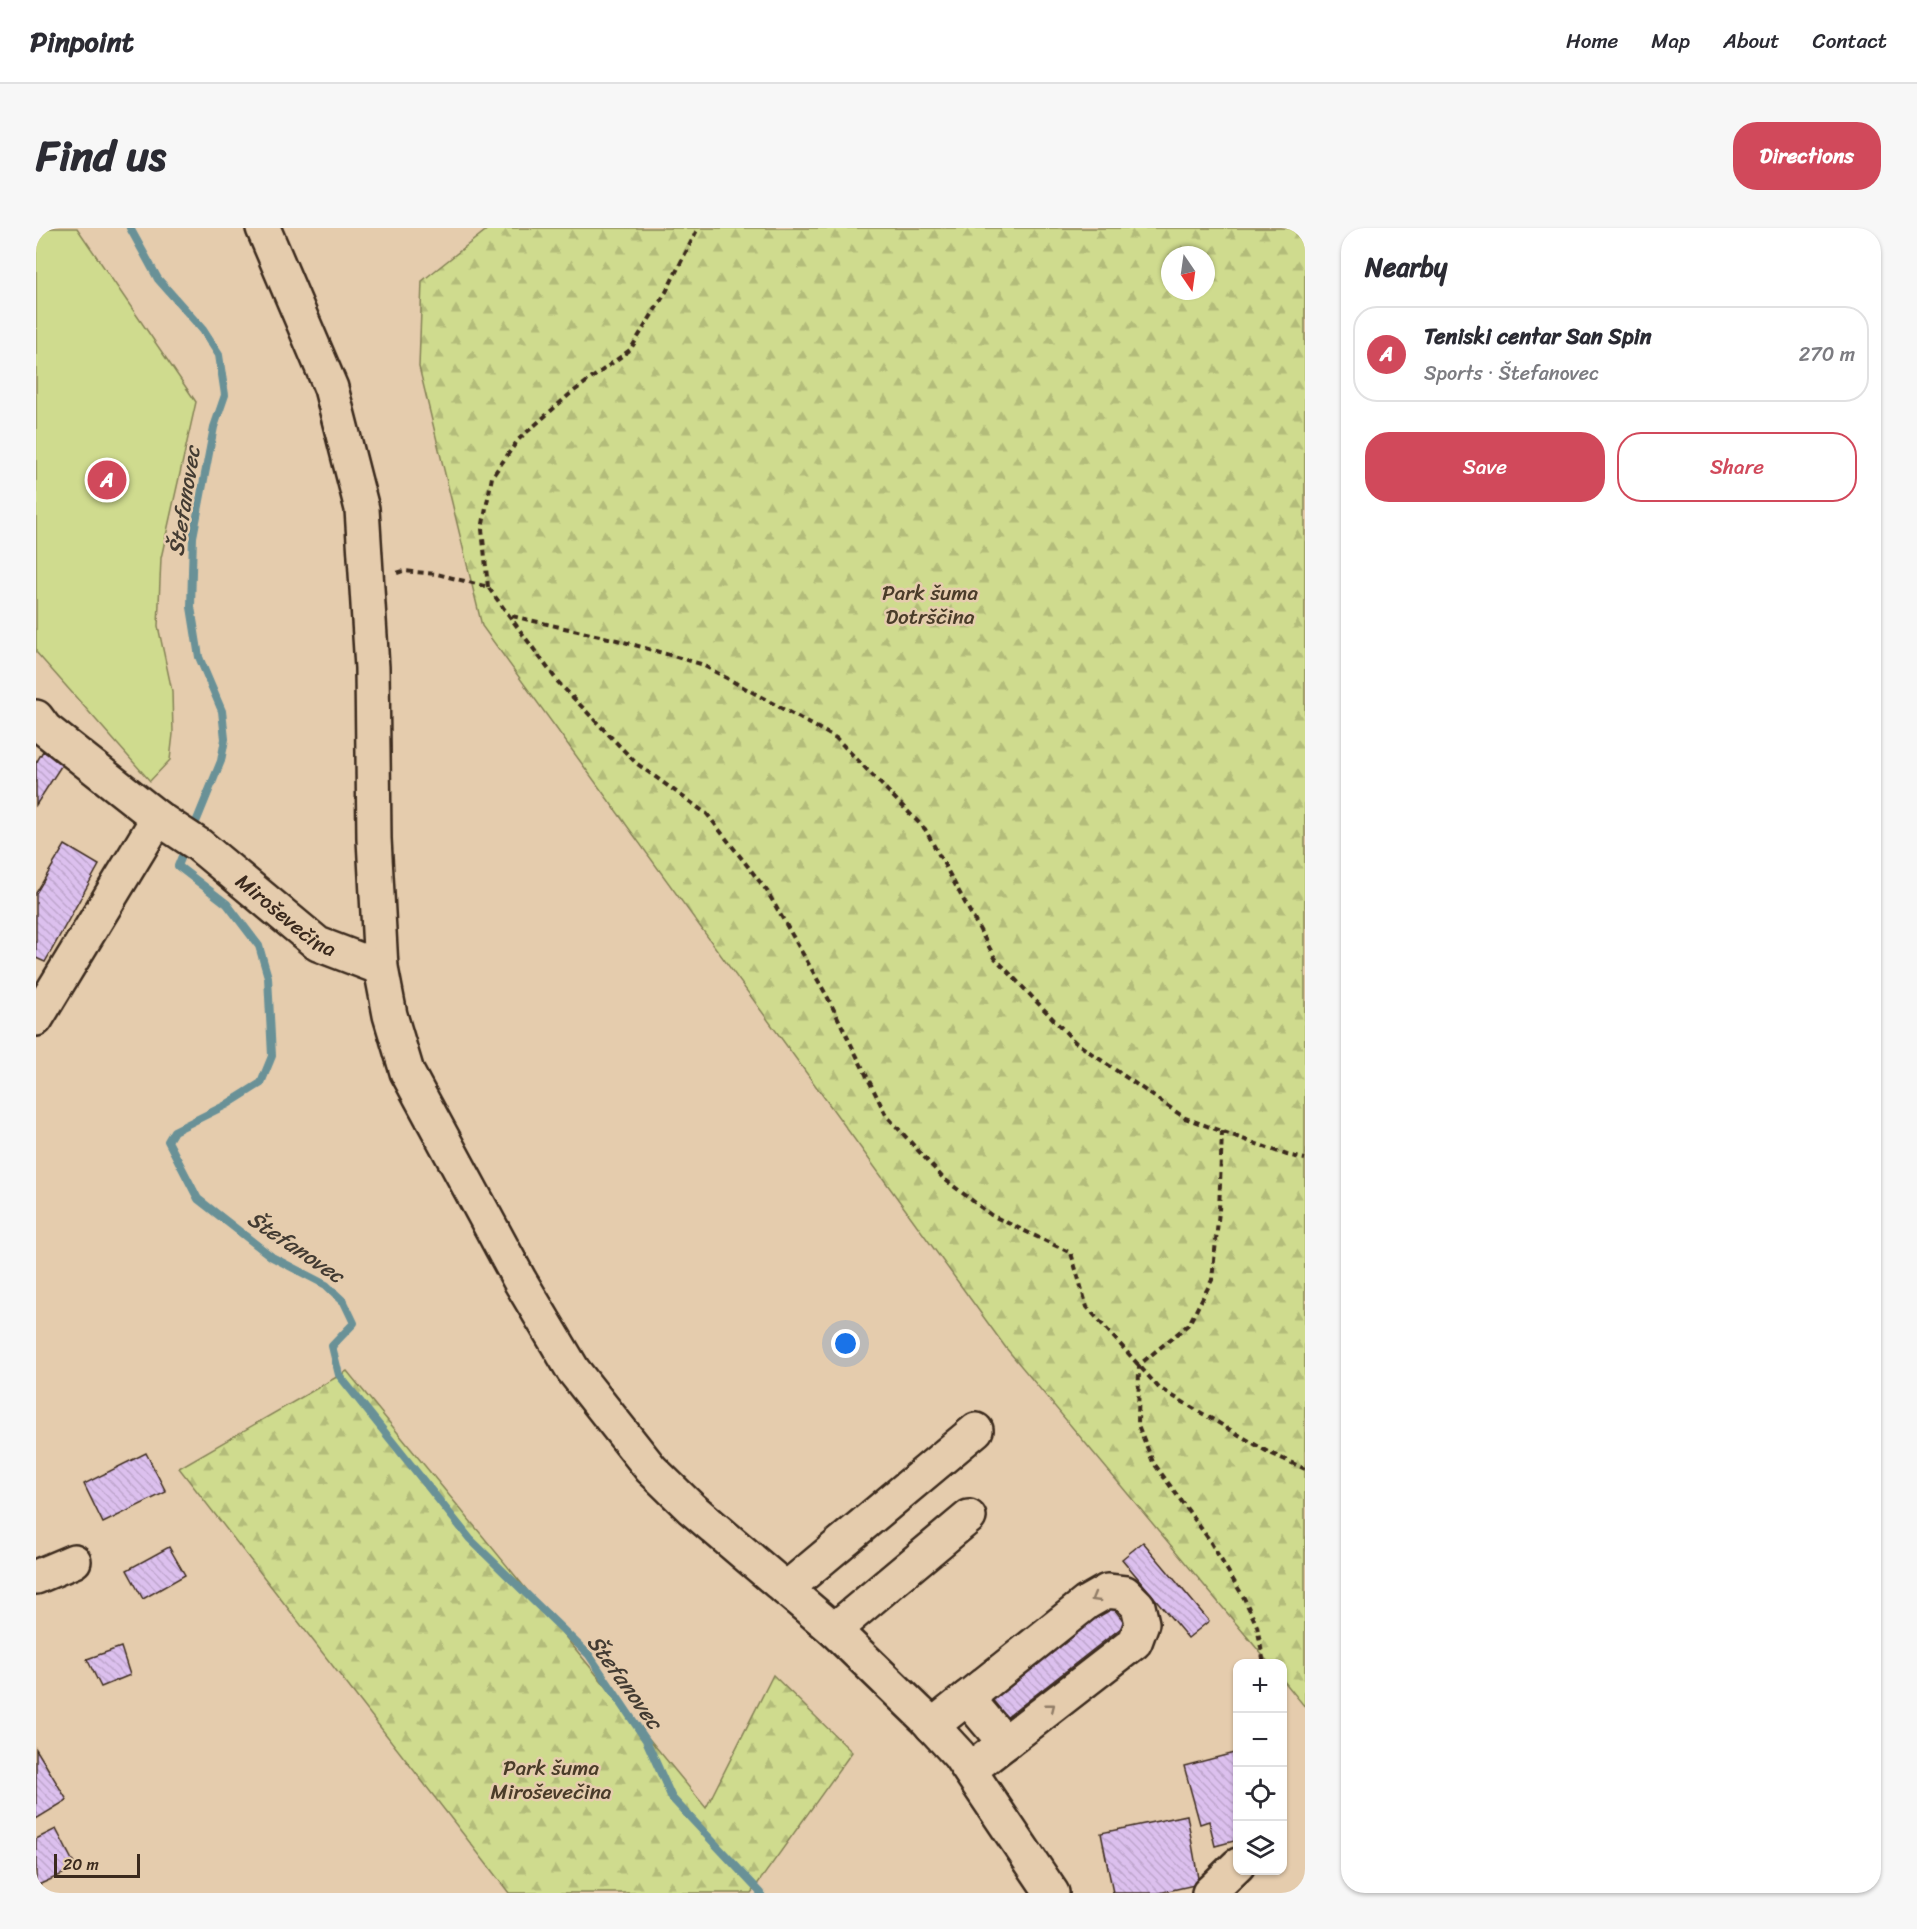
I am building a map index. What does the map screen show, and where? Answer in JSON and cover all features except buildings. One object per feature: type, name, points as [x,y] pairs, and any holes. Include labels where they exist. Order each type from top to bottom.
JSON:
[{"type":"street","points":[[263,228],[331,388],[362,509],[372,668],[374,839],[381,968],[390,1015],[407,1072],[520,1281],[573,1370],[651,1469],[691,1508],[834,1630],[960,1755],[1052,1893]]},
{"type":"street","name":"Miroševečina","points":[[36,717],[45,729],[318,944],[381,968]]},
{"type":"street","points":[[36,1019],[178,832]]},
{"type":"street","points":[[786,1589],[976,1430]]},
{"type":"street","points":[[834,1630],[969,1516]]},
{"type":"street","points":[[36,1577],[74,1561]]},
{"type":"street","points":[[932,1726],[1086,1603],[1107,1591],[1125,1593],[1138,1606],[1142,1623],[1135,1642],[970,1770]]},
{"type":"street","points":[[967,1698],[1005,1743]]},
{"type":"street","points":[[1209,1893],[1233,1870]]},
{"type":"path","points":[[698,228],[666,292],[630,350],[570,394],[518,440],[492,477],[482,529],[488,587],[558,681],[636,764],[707,814],[766,891],[828,999],[886,1115],[942,1178],[991,1215],[1071,1253],[1088,1308],[1159,1388],[1268,1452],[1305,1469]]},
{"type":"path","points":[[366,583],[404,571],[437,574],[488,587]]},
{"type":"path","points":[[511,616],[617,640],[701,664],[836,738],[925,829],[995,958],[1074,1042],[1185,1118],[1287,1155],[1305,1159]]},
{"type":"path","points":[[1222,1131],[1219,1211],[1212,1280],[1189,1324],[1139,1365],[1138,1425],[1153,1462],[1208,1538],[1244,1598],[1257,1626],[1263,1659]]},
{"type":"green space","points":[[36,228],[77,228],[196,402],[161,558],[158,626],[172,691],[173,734],[170,760],[150,781],[36,652]]},
{"type":"green space","name":"Park šuma Dotrščina","points":[[489,228],[1305,228],[1305,1707],[1287,1685],[1287,1659],[1266,1659],[1006,1348],[482,626],[419,367],[422,281]]},
{"type":"green space","name":"Park šuma Miroševečina","points":[[347,1371],[706,1808],[773,1675],[852,1752],[751,1893],[509,1893],[179,1468]]},
{"type":"waterway","name":"Štefanovec","points":[[130,228],[158,279],[203,330],[219,355],[225,395],[214,427],[193,537],[191,607],[199,657],[222,711],[225,739],[221,761],[192,832]]},
{"type":"waterway","name":"Štefanovec","points":[[187,844],[178,866],[227,904],[259,946],[268,977],[272,1056],[261,1083],[226,1105],[174,1131],[168,1141],[198,1199],[272,1257],[326,1285],[344,1302],[354,1323],[332,1346],[339,1375],[470,1539],[589,1655],[646,1740],[672,1798],[761,1893]]},
{"type":"place","name":"Teniski centar San Spin","points":[[107,480]]}]
